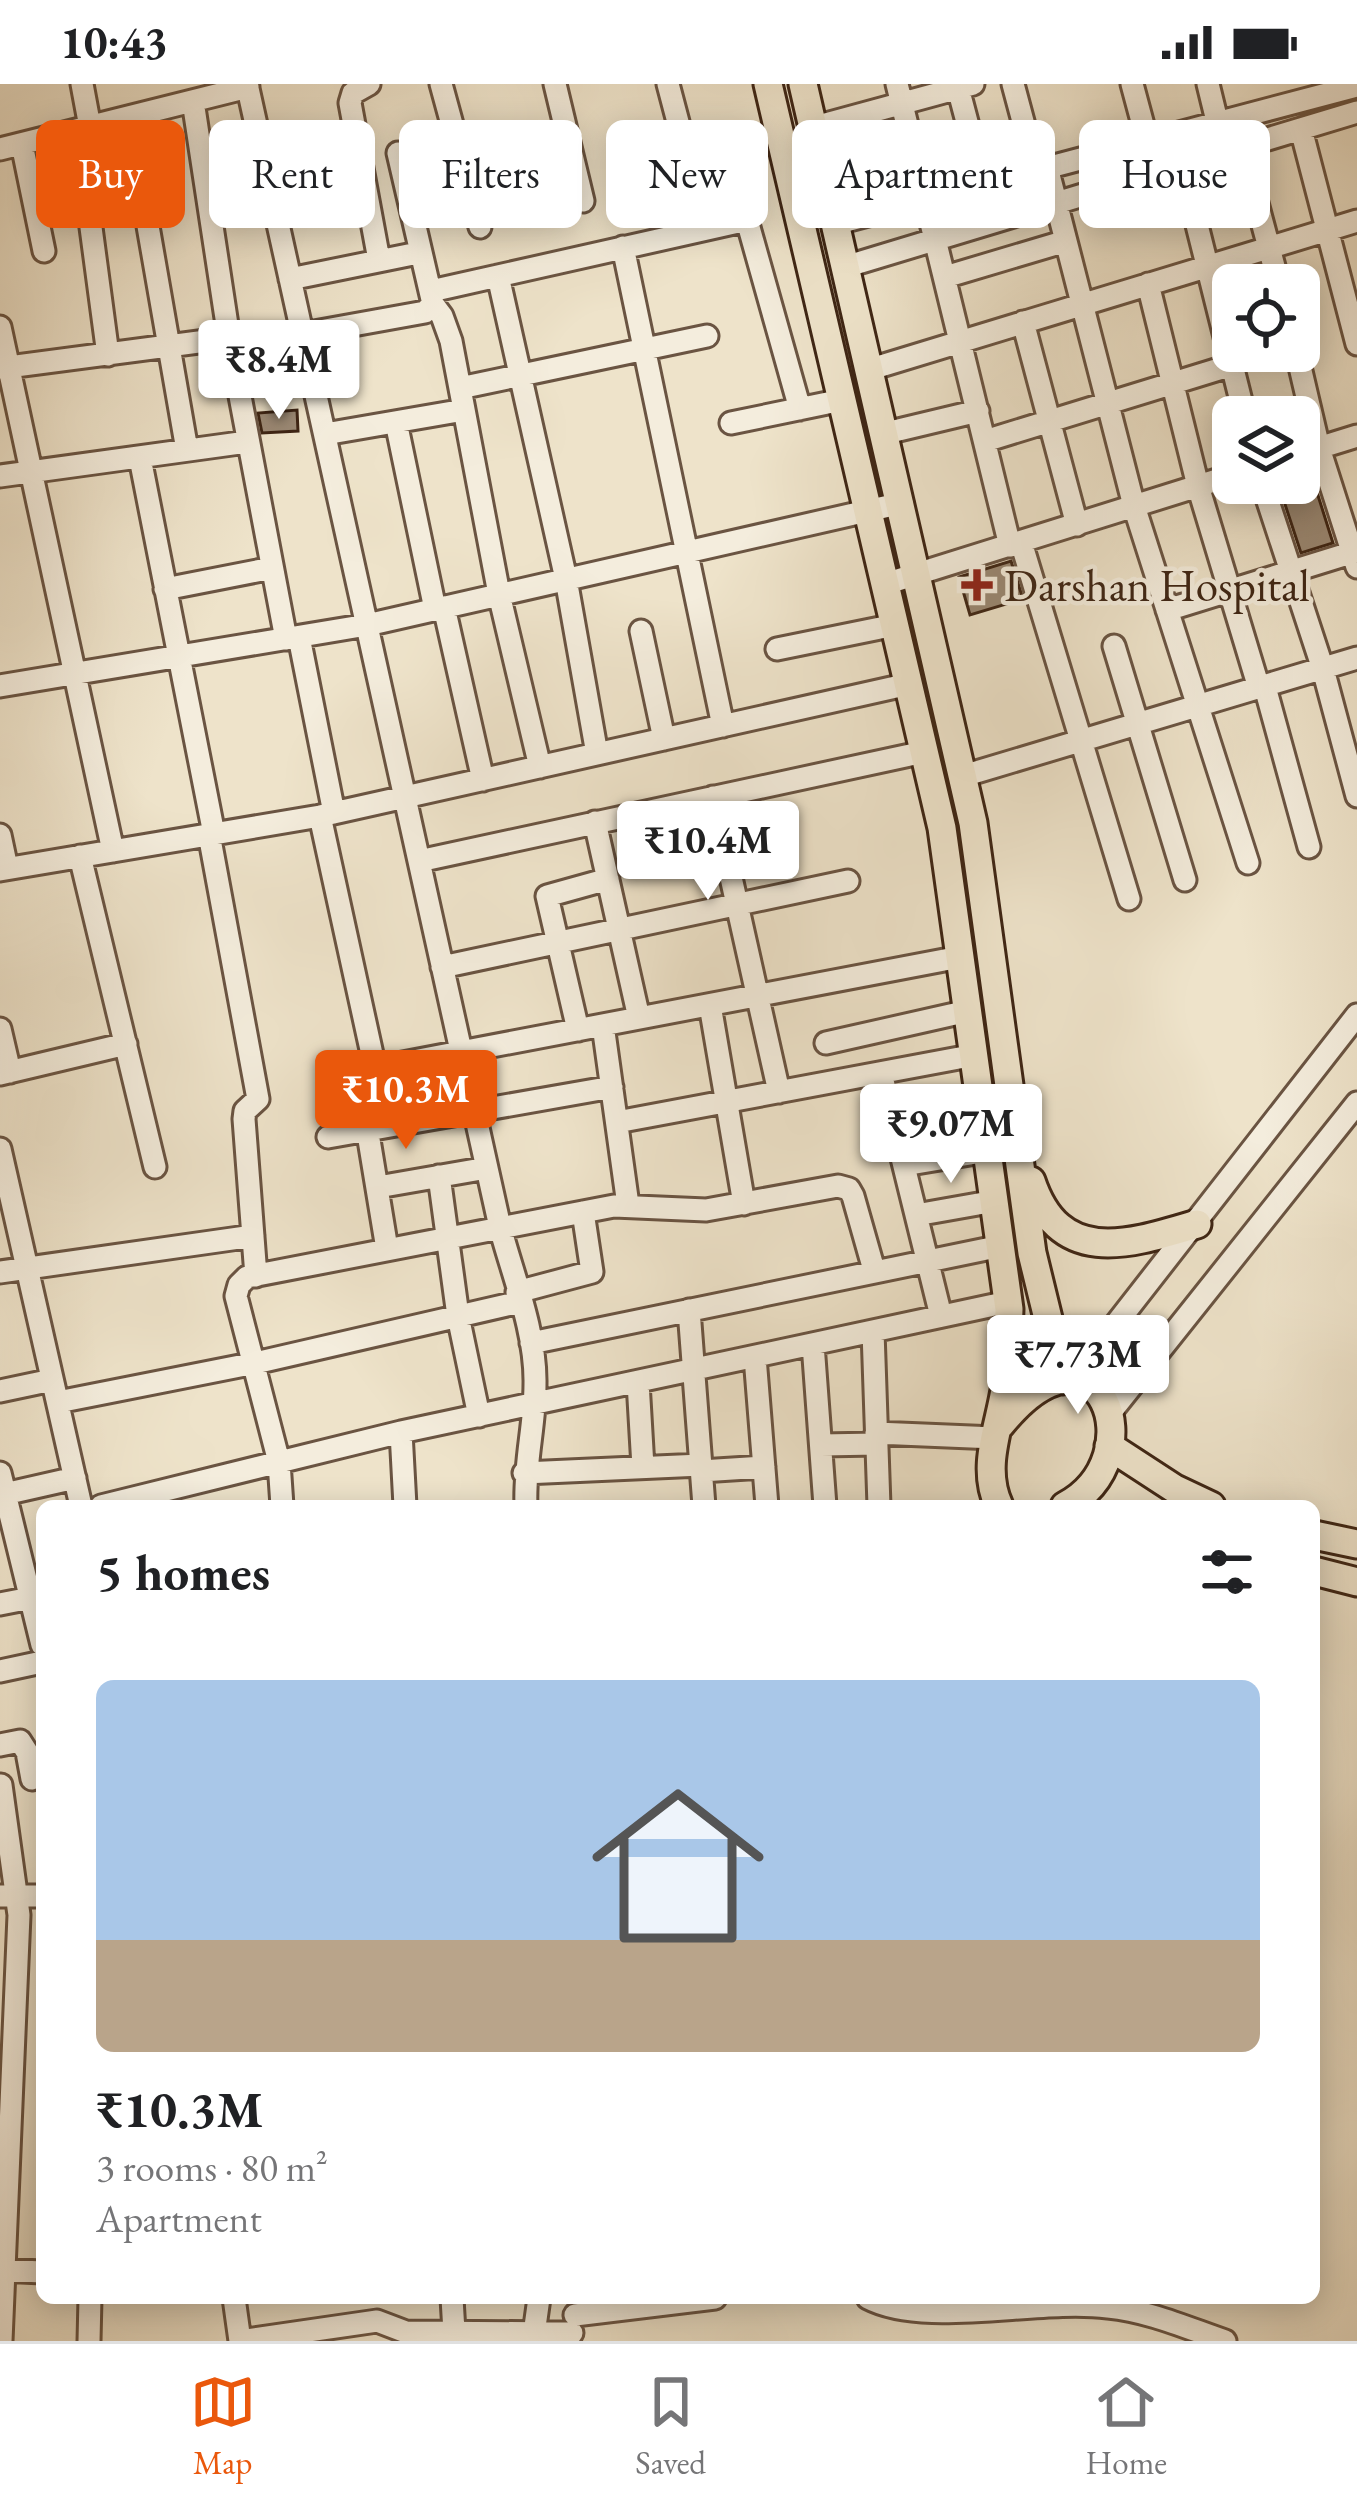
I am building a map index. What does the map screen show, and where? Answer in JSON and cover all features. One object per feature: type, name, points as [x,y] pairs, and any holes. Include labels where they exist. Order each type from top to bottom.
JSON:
[{"type":"main road","points":[[768,84],[942,828],[1008,1302],[1007,1376],[989,1467],[991,1500]]},
{"type":"main road","points":[[803,84],[813,120]]},
{"type":"main road","points":[[839,228],[973,823],[1032,1253],[1068,1380]]},
{"type":"main road","points":[[1016,1138],[1040,1207],[1063,1231],[1093,1242],[1124,1245],[1198,1224]]},
{"type":"main road","points":[[998,1432],[1020,1402],[1048,1384],[1068,1380],[1092,1383],[1101,1390],[1110,1413],[1109,1447],[1094,1480],[1072,1500]]},
{"type":"main road","points":[[1109,1447],[1198,1500]]},
{"type":"main road","points":[[1320,1535],[1357,1544]]},
{"type":"main road","points":[[1320,1573],[1357,1582]]},
{"type":"street","points":[[82,84],[84,120]]},
{"type":"street","points":[[353,120],[353,93],[369,84]]},
{"type":"street","points":[[441,84],[451,120]]},
{"type":"street","points":[[555,84],[583,201]]},
{"type":"street","points":[[668,84],[677,120]]},
{"type":"street","points":[[1013,84],[1025,120]]},
{"type":"street","points":[[1132,84],[1142,120]]},
{"type":"street","points":[[1208,84],[1217,120]]},
{"type":"street","points":[[833,120],[900,94],[962,85],[968,120]]},
{"type":"street","points":[[117,120],[248,86],[255,120]]},
{"type":"street","points":[[1219,120],[1280,94],[1357,86]]},
{"type":"street","points":[[194,101],[247,442],[272,568],[292,638],[375,1068]]},
{"type":"street","points":[[1270,138],[1357,112]]},
{"type":"street","points":[[129,117],[187,450]]},
{"type":"street","points":[[1301,129],[1357,344]]},
{"type":"street","points":[[11,147],[44,250]]},
{"type":"street","points":[[398,153],[418,253],[448,329],[499,594],[540,766]]},
{"type":"street","points":[[848,266],[1079,196]]},
{"type":"street","points":[[1056,203],[1134,506],[1248,863]]},
{"type":"street","points":[[872,368],[1357,220]]},
{"type":"street","points":[[95,228],[108,355]]},
{"type":"street","points":[[279,228],[500,1227],[531,1343],[535,1371],[526,1500]]},
{"type":"street","points":[[373,228],[379,260]]},
{"type":"street","points":[[302,334],[425,312],[432,297],[498,276],[710,228]]},
{"type":"street","points":[[749,228],[800,409]]},
{"type":"street","points":[[934,228],[985,441],[1129,899]]},
{"type":"street","points":[[1198,228],[1212,285]]},
{"type":"street","points":[[1264,228],[1274,264]]},
{"type":"street","points":[[946,277],[1066,241]]},
{"type":"street","points":[[623,247],[723,726]]},
{"type":"street","points":[[290,279],[418,253]]},
{"type":"street","points":[[498,276],[566,579],[597,754]]},
{"type":"street","points":[[1148,284],[1198,486],[1309,847]]},
{"type":"street","points":[[1023,322],[1077,525]]},
{"type":"street","points":[[0,327],[3,368],[113,851]]},
{"type":"street","points":[[325,434],[396,422],[520,376],[707,336]]},
{"type":"street","points":[[3,368],[229,338]]},
{"type":"street","points":[[985,441],[1212,370]]},
{"type":"street","points":[[730,423],[842,400]]},
{"type":"street","points":[[886,433],[978,411]]},
{"type":"street","points":[[396,422],[483,780]]},
{"type":"street","points":[[1320,448],[1357,436]]},
{"type":"street","points":[[0,476],[247,442]]},
{"type":"street","points":[[140,458],[258,1099],[245,1111],[244,1120],[256,1276]]},
{"type":"street","points":[[1167,610],[1355,557],[1320,476]]},
{"type":"street","points":[[885,584],[1212,482]]},
{"type":"street","points":[[0,686],[367,625],[902,502]]},
{"type":"street","points":[[1269,504],[1323,669],[1357,796]]},
{"type":"street","points":[[165,589],[272,568]]},
{"type":"street","points":[[777,649],[895,626]]},
{"type":"street","points":[[641,631],[664,739]]},
{"type":"street","points":[[1114,646],[1185,880]]},
{"type":"street","points":[[963,776],[1357,658]]},
{"type":"street","points":[[0,835],[3,869],[113,851],[327,814],[909,684]]},
{"type":"street","points":[[419,861],[924,752]]},
{"type":"street","points":[[713,797],[779,1092]]},
{"type":"street","points":[[596,822],[639,1018]]},
{"type":"street","points":[[80,856],[155,1167]]},
{"type":"street","points":[[578,1030],[548,896],[608,879]]},
{"type":"street","points":[[442,968],[848,881]]},
{"type":"street","points":[[387,1249],[361,1072],[960,957]]},
{"type":"street","points":[[710,1005],[744,1204]]},
{"type":"street","points":[[826,1043],[968,1011]]},
{"type":"street","points":[[1068,1380],[1198,1224],[1357,1015]]},
{"type":"street","points":[[603,1025],[628,1205]]},
{"type":"street","points":[[0,1029],[5,1073],[125,1044]]},
{"type":"street","points":[[616,1122],[975,1055]]},
{"type":"street","points":[[881,1073],[941,1316]]},
{"type":"street","points":[[328,1138],[612,1087]]},
{"type":"street","points":[[1110,1413],[1357,1103]]},
{"type":"street","points":[[0,1148],[80,1500]]},
{"type":"street","points":[[904,1165],[988,1151]]},
{"type":"street","points":[[377,1187],[487,1168]]},
{"type":"street","points":[[439,1177],[458,1316],[478,1416]]},
{"type":"street","points":[[282,1500],[279,1462],[236,1296],[238,1285],[256,1276],[628,1205],[680,1210],[845,1186],[853,1196],[874,1270]]},
{"type":"street","points":[[916,1216],[995,1201]]},
{"type":"street","points":[[0,1390],[55,1391],[255,1363],[458,1316],[592,1271],[583,1212]]},
{"type":"street","points":[[0,1272],[253,1236]]},
{"type":"street","points":[[531,1343],[1001,1246]]},
{"type":"street","points":[[178,1497],[279,1462],[401,1432],[1008,1302]]},
{"type":"street","points":[[689,1310],[704,1500]]},
{"type":"street","points":[[873,1331],[879,1500]]},
{"type":"street","points":[[813,1344],[825,1500]]},
{"type":"street","points":[[755,1357],[767,1500]]},
{"type":"street","points":[[638,1382],[643,1467]]},
{"type":"street","points":[[401,1432],[405,1500]]},
{"type":"street","points":[[821,1445],[998,1432]]},
{"type":"street","points":[[524,1473],[764,1467]]},
{"type":"street","points":[[0,1604],[36,1597],[2,1487],[75,1478]]},
{"type":"street","points":[[0,1671],[36,1663]]},
{"type":"street","points":[[0,1745],[20,1741],[25,1745],[36,1775]]},
{"type":"street","points":[[1,2341],[9,1908],[0,1785],[36,1778]]},
{"type":"street","points":[[2,2270],[36,2272]]},
{"type":"street","points":[[89,2341],[90,2304]]},
{"type":"street","points":[[235,2304],[240,2341],[368,2322],[383,2322],[406,2332],[532,2337],[573,2322],[680,2304]]},
{"type":"street","points":[[366,2304],[368,2322]]},
{"type":"street","points":[[452,2304],[454,2332]]},
{"type":"street","points":[[532,2337],[538,2304]]},
{"type":"street","points":[[879,2304],[915,2314],[1047,2304],[1109,2306],[1149,2314],[1225,2341]]},
{"type":"building","points":[[297,410],[298,431],[262,433],[258,413]]},
{"type":"building","points":[[1320,502],[1333,543],[1301,553],[1285,504]]},
{"type":"building","points":[[1011,561],[1023,599],[970,615],[959,577]]},
{"type":"place","name":"Darshan Hospital","points":[[977,585]]}]
